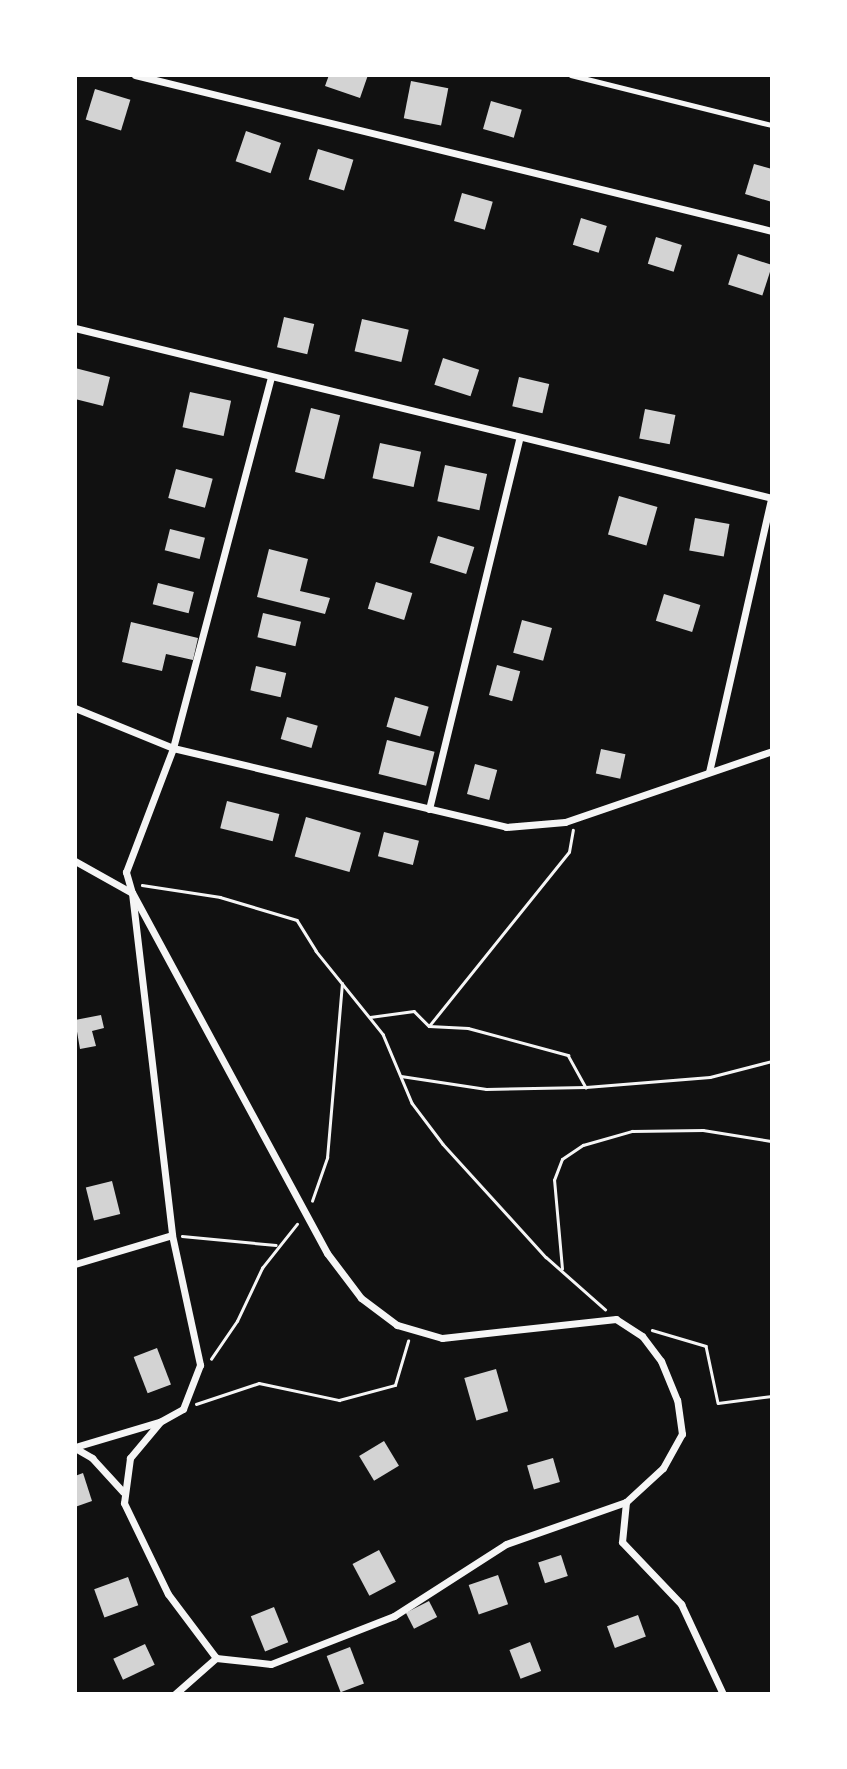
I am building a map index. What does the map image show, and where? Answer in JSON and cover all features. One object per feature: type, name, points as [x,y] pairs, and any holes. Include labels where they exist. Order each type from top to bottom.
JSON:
[{"type":"street","points":[[135,75],[772,231]]},
{"type":"street","points":[[75,328],[519,439],[771,498],[709,772]]},
{"type":"street","points":[[75,1447],[92,1458],[123,1492],[168,1594],[216,1658],[271,1664],[394,1616],[506,1544],[626,1502],[663,1468],[682,1434],[677,1400],[661,1361],[642,1336],[616,1319],[442,1338],[411,1331],[377,1313],[361,1298],[327,1253],[132,893],[126,872],[173,748],[271,378]]},
{"type":"street","points":[[429,810],[519,439]]},
{"type":"street","points":[[75,708],[173,748],[506,827],[575,820],[772,751]]},
{"type":"street","points":[[75,861],[132,893]]},
{"type":"street","points":[[75,1447],[160,1422],[183,1409],[200,1376],[197,1335],[172,1235],[132,893]]},
{"type":"street","points":[[75,1264],[172,1235]]},
{"type":"street","points":[[123,1492],[130,1458],[160,1422]]},
{"type":"street","points":[[626,1502],[622,1542],[681,1604],[723,1694]]},
{"type":"street","points":[[175,1694],[216,1658]]},
{"type":"lane","points":[[570,75],[772,125]]},
{"type":"path","points":[[429,1026],[569,852],[575,820]]},
{"type":"path","points":[[129,884],[220,897],[297,920],[383,1034],[412,1103],[443,1144],[468,1168],[497,1207],[616,1319]]},
{"type":"path","points":[[200,1376],[237,1321],[277,1245],[307,1216],[327,1158],[342,982]]},
{"type":"path","points":[[370,1017],[414,1011],[429,1026],[468,1028],[568,1055],[586,1087]]},
{"type":"path","points":[[401,1076],[486,1089],[586,1087],[710,1077],[772,1061]]},
{"type":"path","points":[[563,1272],[554,1180],[562,1159],[583,1145],[644,1131],[703,1130],[772,1141]]},
{"type":"path","points":[[172,1235],[277,1245]]},
{"type":"path","points":[[641,1327],[706,1346],[718,1403],[772,1396]]},
{"type":"path","points":[[183,1409],[259,1383],[339,1400],[395,1385],[411,1331]]},
{"type":"building","points":[[329,75],[368,75],[360,98],[325,86]]},
{"type":"building","points":[[411,81],[448,88],[441,126],[404,118]]},
{"type":"building","points":[[95,89],[130,100],[121,130],[86,120]]},
{"type":"building","points":[[491,101],[522,110],[514,138],[483,129]]},
{"type":"building","points":[[246,131],[281,143],[271,173],[236,161]]},
{"type":"building","points":[[318,149],[353,160],[344,190],[309,180]]},
{"type":"building","points":[[754,164],[772,169],[772,202],[745,194]]},
{"type":"building","points":[[462,193],[493,202],[485,230],[454,221]]},
{"type":"building","points":[[581,218],[607,226],[599,253],[573,245]]},
{"type":"building","points":[[656,237],[682,245],[674,272],[648,264]]},
{"type":"building","points":[[738,254],[772,265],[762,296],[728,284]]},
{"type":"building","points":[[284,317],[314,324],[307,354],[277,347]]},
{"type":"building","points":[[362,319],[409,330],[401,362],[355,351]]},
{"type":"building","points":[[443,358],[479,370],[470,396],[434,385]]},
{"type":"building","points":[[75,368],[110,377],[103,406],[75,399]]},
{"type":"building","points":[[519,377],[549,384],[542,413],[512,406]]},
{"type":"building","points":[[190,392],[231,401],[224,436],[183,427]]},
{"type":"building","points":[[311,408],[340,415],[324,479],[295,472]]},
{"type":"building","points":[[645,409],[675,415],[670,444],[639,438]]},
{"type":"building","points":[[380,443],[421,452],[414,487],[373,478]]},
{"type":"building","points":[[445,465],[487,474],[479,510],[437,501]]},
{"type":"building","points":[[176,469],[213,479],[205,508],[168,498]]},
{"type":"building","points":[[619,496],[657,507],[646,545],[608,534]]},
{"type":"building","points":[[695,518],[729,524],[724,557],[689,550]]},
{"type":"building","points":[[170,529],[205,538],[200,559],[165,550]]},
{"type":"building","points":[[438,536],[474,547],[466,574],[430,563]]},
{"type":"building","points":[[269,549],[308,559],[300,591],[330,598],[325,614],[257,597]]},
{"type":"building","points":[[376,582],[412,593],[404,620],[368,609]]},
{"type":"building","points":[[158,583],[194,592],[189,613],[153,604]]},
{"type":"building","points":[[664,594],[700,605],[692,632],[656,621]]},
{"type":"building","points":[[263,613],[301,622],[295,646],[257,637]]},
{"type":"building","points":[[522,620],[552,628],[543,661],[513,653]]},
{"type":"building","points":[[131,622],[198,638],[193,660],[166,654],[162,671],[122,662]]},
{"type":"building","points":[[497,665],[520,671],[512,701],[489,695]]},
{"type":"building","points":[[256,666],[286,673],[281,697],[250,690]]},
{"type":"building","points":[[395,697],[429,707],[420,736],[386,727]]},
{"type":"building","points":[[287,717],[318,726],[311,748],[281,739]]},
{"type":"building","points":[[387,740],[435,752],[426,786],[379,774]]},
{"type":"building","points":[[601,749],[625,754],[620,779],[596,773]]},
{"type":"building","points":[[475,764],[497,770],[489,800],[467,794]]},
{"type":"building","points":[[227,801],[279,814],[273,841],[220,828]]},
{"type":"building","points":[[306,817],[361,833],[349,872],[295,856]]},
{"type":"building","points":[[384,832],[419,841],[413,865],[378,856]]},
{"type":"building","points":[[101,1015],[104,1028],[92,1031],[96,1046],[80,1049],[75,1020]]},
{"type":"building","points":[[112,1181],[120,1214],[94,1221],[86,1188]]},
{"type":"building","points":[[157,1348],[171,1384],[148,1393],[134,1357]]},
{"type":"building","points":[[496,1369],[508,1411],[476,1420],[464,1378]]},
{"type":"building","points":[[384,1441],[399,1466],[374,1481],[359,1456]]},
{"type":"building","points":[[553,1458],[560,1482],[534,1489],[527,1465]]},
{"type":"building","points":[[83,1473],[92,1501],[75,1507],[75,1476]]},
{"type":"building","points":[[379,1550],[396,1582],[369,1596],[353,1564]]},
{"type":"building","points":[[561,1555],[568,1576],[545,1583],[538,1562]]},
{"type":"building","points":[[498,1575],[508,1604],[479,1614],[469,1585]]},
{"type":"building","points":[[128,1577],[138,1605],[104,1618],[94,1589]]},
{"type":"building","points":[[429,1601],[437,1617],[414,1629],[406,1613]]},
{"type":"building","points":[[274,1607],[288,1642],[265,1652],[251,1616]]},
{"type":"building","points":[[638,1615],[646,1637],[615,1648],[607,1626]]},
{"type":"building","points":[[530,1642],[541,1671],[521,1679],[509,1650]]},
{"type":"building","points":[[145,1644],[155,1665],[123,1680],[113,1659]]},
{"type":"building","points":[[350,1647],[364,1683],[341,1692],[327,1656]]}]
